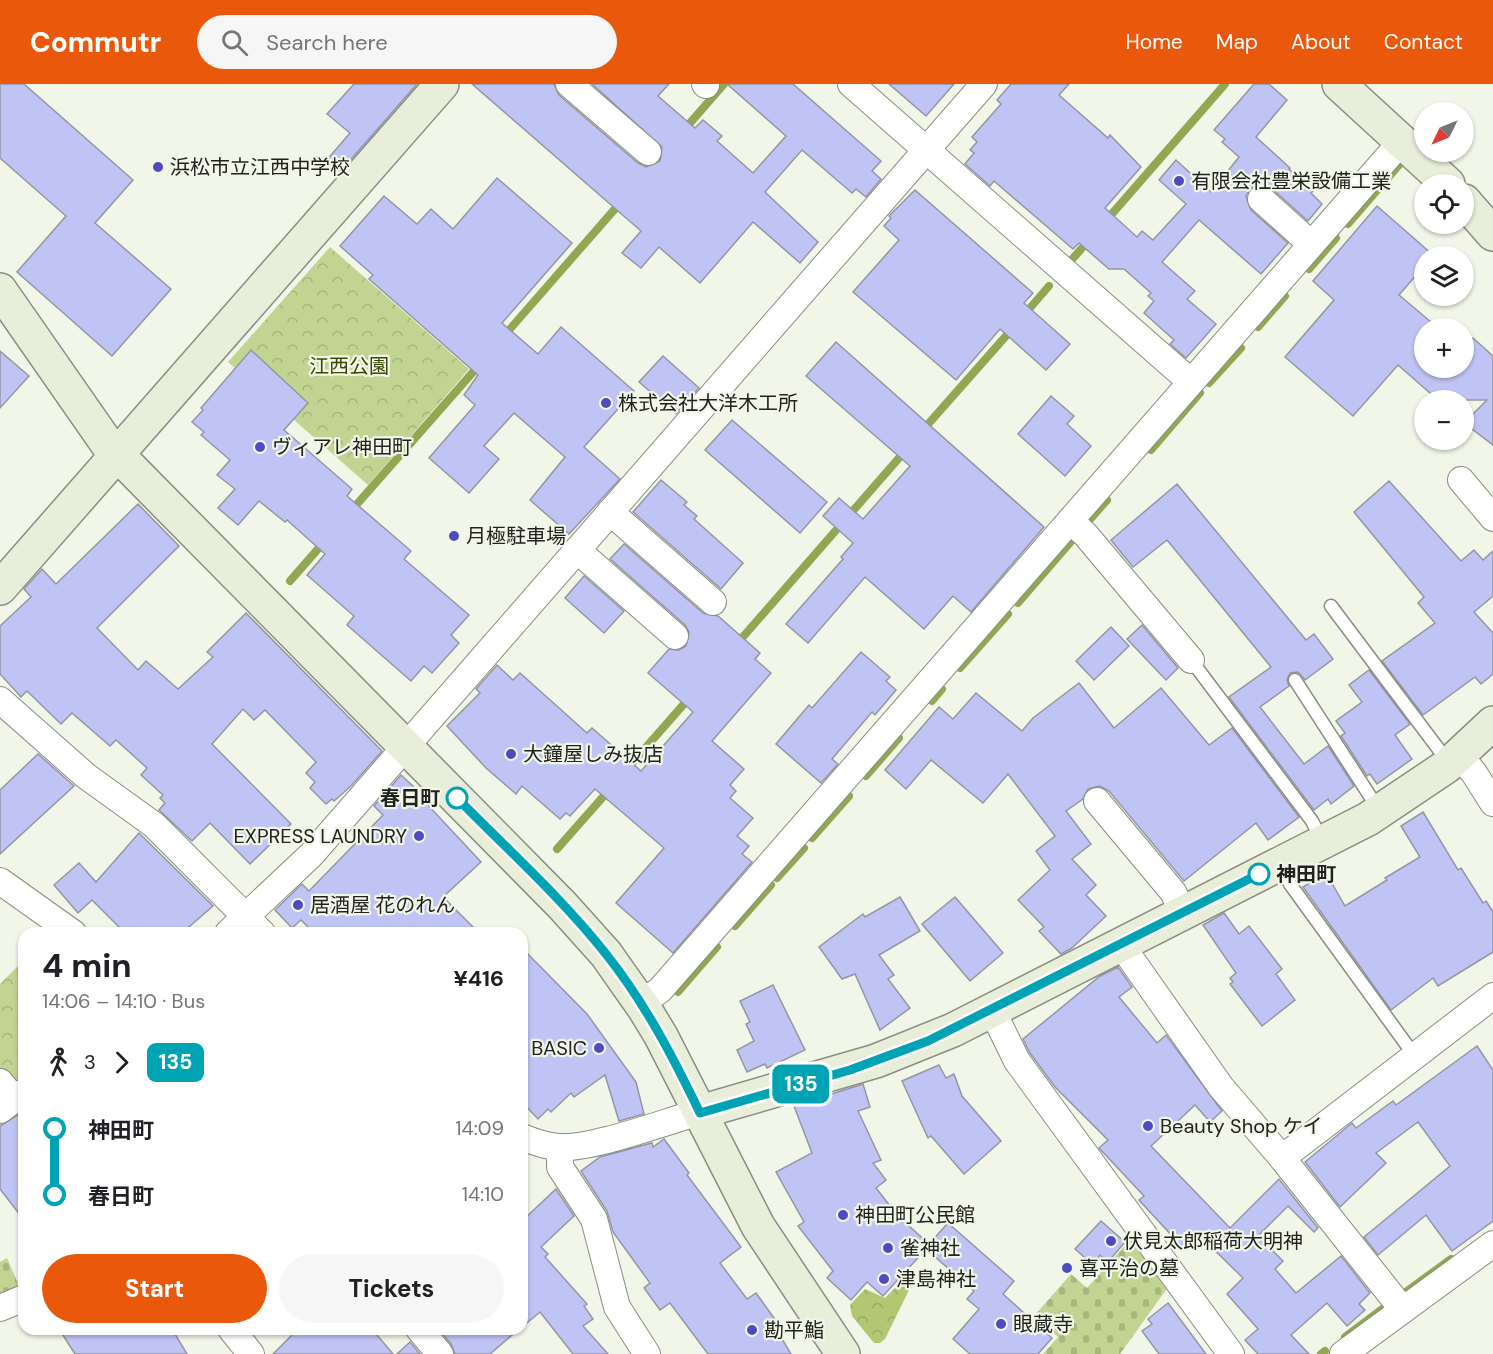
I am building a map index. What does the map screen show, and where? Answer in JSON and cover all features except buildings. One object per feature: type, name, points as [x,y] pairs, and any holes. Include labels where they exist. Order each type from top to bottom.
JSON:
[{"type":"street","points":[[0,588],[442,84]]},
{"type":"street","points":[[569,84],[648,152]]},
{"type":"street","points":[[851,84],[1191,382]]},
{"type":"street","points":[[246,927],[984,84]]},
{"type":"street","points":[[1339,84],[1437,174]]},
{"type":"street","points":[[641,1003],[660,990],[1401,142]]},
{"type":"street","points":[[1261,199],[1311,244]]},
{"type":"street","points":[[1474,212],[1493,234]]},
{"type":"street","points":[[0,290],[117,454],[585,929],[641,1003],[661,1036],[758,1226],[843,1354]]},
{"type":"street","points":[[1461,480],[1493,518]]},
{"type":"street","points":[[610,512],[713,602]]},
{"type":"street","points":[[1070,521],[1085,534],[1191,660]]},
{"type":"street","points":[[577,550],[675,636]]},
{"type":"street","points":[[0,700],[86,776],[154,825],[244,927]]},
{"type":"street","points":[[528,1142],[560,1147],[582,1146],[876,1061],[928,1041],[1280,864],[1380,811],[1454,759],[1493,723]]},
{"type":"street","points":[[1454,759],[1474,773],[1493,803]]},
{"type":"street","points":[[1096,801],[1173,892],[1183,912]]},
{"type":"street","points":[[0,881],[65,927]]},
{"type":"street","points":[[1123,943],[1131,959],[1221,1087],[1282,1158],[1403,1310]]},
{"type":"street","points":[[1282,1158],[1493,996]]},
{"type":"street","points":[[992,1010],[1017,1061],[1231,1354]]},
{"type":"street","points":[[560,1147],[560,1167],[594,1219],[617,1307],[647,1354]]},
{"type":"street","points":[[1343,1354],[1493,1244]]},
{"type":"street","points":[[0,1308],[18,1300]]},
{"type":"street","points":[[236,1335],[251,1354]]},
{"type":"street","points":[[424,1335],[440,1354]]},
{"type":"lane","points":[[1331,606],[1454,759]]},
{"type":"lane","points":[[1191,660],[1312,821],[1322,842]]},
{"type":"lane","points":[[1295,680],[1380,811]]},
{"type":"lane","points":[[1280,864],[1296,893],[1414,1055]]},
{"type":"green space","name":"江西公園","points":[[330,247],[469,369],[368,485],[228,362]]},
{"type":"green space","points":[[18,966],[18,1082],[11,1081],[0,1069],[0,984]]},
{"type":"green space","points":[[1135,1234],[1171,1283],[1120,1354],[1043,1354],[1058,1337],[1034,1316],[1071,1274],[1087,1288]]},
{"type":"green space","points":[[7,1258],[18,1283],[18,1289],[0,1297],[0,1262]]},
{"type":"green space","points":[[904,1279],[908,1281],[910,1288],[885,1339],[880,1343],[874,1343],[852,1316],[850,1305],[865,1289],[885,1298]]},
{"type":"waterway","points":[[683,131],[724,84]]},
{"type":"waterway","points":[[1104,223],[1225,84]]},
{"type":"waterway","points":[[1348,224],[1400,164]]},
{"type":"waterway","points":[[503,337],[621,202]]},
{"type":"waterway","points":[[1309,269],[1336,238]]},
{"type":"waterway","points":[[1068,264],[1090,239]]},
{"type":"waterway","points":[[1023,316],[1049,286]]},
{"type":"waterway","points":[[1258,327],[1285,296]]},
{"type":"waterway","points":[[922,431],[1013,328]]},
{"type":"waterway","points":[[1209,383],[1241,348]]},
{"type":"waterway","points":[[351,511],[481,363]]},
{"type":"waterway","points":[[1151,450],[1200,393]]},
{"type":"waterway","points":[[735,646],[906,450]]},
{"type":"waterway","points":[[1086,524],[1107,500]]},
{"type":"waterway","points":[[1018,603],[1075,537]]},
{"type":"waterway","points":[[290,581],[325,541]]},
{"type":"waterway","points":[[960,668],[1008,614]]},
{"type":"waterway","points":[[932,701],[942,689]]},
{"type":"waterway","points":[[626,770],[691,696]]},
{"type":"waterway","points":[[866,776],[899,738]]},
{"type":"waterway","points":[[557,849],[610,789]]},
{"type":"waterway","points":[[812,838],[849,796]]},
{"type":"waterway","points":[[777,878],[804,848]]},
{"type":"waterway","points":[[735,926],[771,885]]},
{"type":"waterway","points":[[678,992],[717,947]]},
{"type":"waterway","points":[[1403,1294],[1451,1259]]},
{"type":"waterway","points":[[1345,1337],[1389,1304]]},
{"type":"waterway","points":[[1321,1354],[1325,1351]]},
{"type":"bus line","name":"135","points":[[457,798],[585,929],[606,954],[626,980],[661,1036],[700,1113],[850,1070],[903,1052],[962,1025],[1259,874]]},
{"type":"place","name":"浜松市立江西中学校","points":[[158,167]]},
{"type":"place","name":"有限会社豊栄設備工業","points":[[1179,181]]},
{"type":"place","name":"株式会社大洋木工所","points":[[606,403]]},
{"type":"place","name":"ヴィアレ神田町","points":[[260,447]]},
{"type":"place","name":"月極駐車場","points":[[454,536]]},
{"type":"place","name":"大鐘屋しみ抜店","points":[[511,754]]},
{"type":"place","name":"春日町","points":[[457,798]]},
{"type":"place","name":"EXPRESS LAUNDRY","points":[[419,836]]},
{"type":"place","name":"神田町","points":[[1259,874]]},
{"type":"place","name":"居酒屋 花のれん","points":[[298,905]]},
{"type":"place","name":"BASIC","points":[[599,1048]]},
{"type":"place","name":"Beauty Shop ケイ","points":[[1148,1126]]},
{"type":"place","name":"神田町公民館","points":[[843,1215]]},
{"type":"place","name":"伏見太郎稲荷大明神","points":[[1111,1241]]},
{"type":"place","name":"雀神社","points":[[888,1248]]},
{"type":"place","name":"喜平治の墓","points":[[1067,1268]]},
{"type":"place","name":"津島神社","points":[[884,1279]]},
{"type":"place","name":"眼蔵寺","points":[[1001,1324]]},
{"type":"place","name":"勘平鮨","points":[[752,1330]]}]
